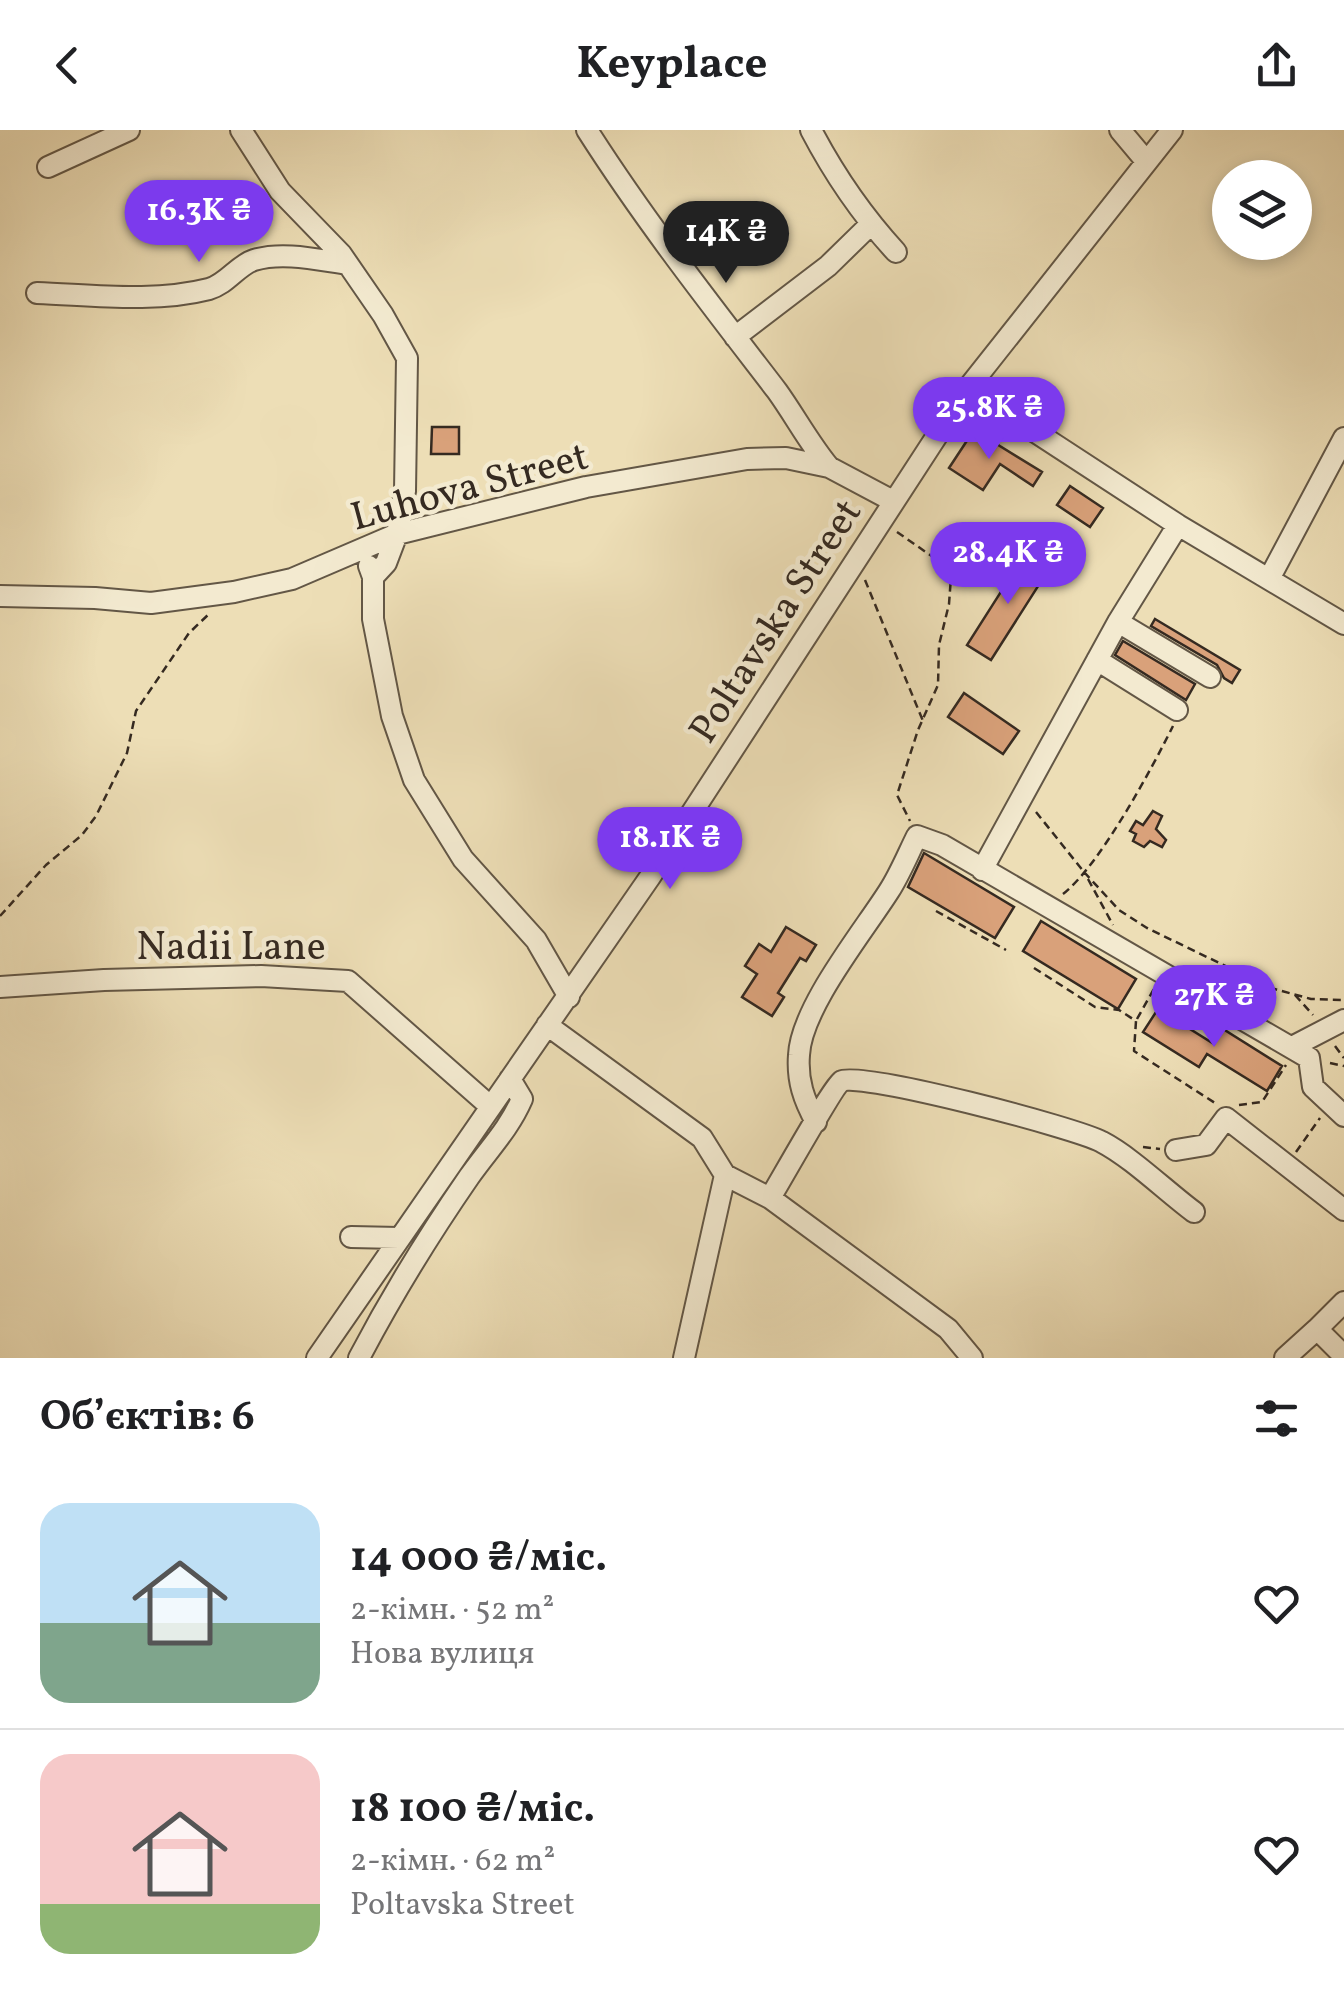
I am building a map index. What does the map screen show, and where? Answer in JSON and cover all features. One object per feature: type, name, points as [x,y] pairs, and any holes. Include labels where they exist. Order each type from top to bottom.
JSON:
[{"type":"street","points":[[48,168],[129,130]]},
{"type":"street","points":[[241,130],[280,191],[348,264],[407,358],[405,491],[398,534],[386,563],[374,578]]},
{"type":"street","points":[[587,130],[683,272],[829,467]]},
{"type":"street","points":[[811,130],[826,160],[896,252]]},
{"type":"street","points":[[1120,130],[1146,161]]},
{"type":"street","name":"Poltavska Street","points":[[317,1358],[568,998],[968,388],[1172,130]]},
{"type":"street","points":[[735,338],[828,266],[871,224]]},
{"type":"street","points":[[37,293],[136,297],[211,288],[234,276],[251,260],[279,256],[348,264]]},
{"type":"street","points":[[968,388],[1178,525],[1344,624]]},
{"type":"street","points":[[1269,579],[1344,438]]},
{"type":"street","name":"Luhova Street","points":[[0,596],[95,598],[151,604],[234,592],[292,579],[398,534],[586,487],[766,458],[829,467],[893,502]]},
{"type":"street","points":[[982,870],[1118,622],[1178,525]]},
{"type":"street","points":[[354,552],[367,561],[374,578],[373,620],[392,716],[414,780],[463,859],[536,940],[568,998]]},
{"type":"street","points":[[1118,622],[1210,677]]},
{"type":"street","points":[[1098,660],[1178,710]]},
{"type":"street","points":[[816,1122],[800,1090],[798,1051],[834,973],[892,887],[918,836],[925,836],[1294,1048],[1309,1058],[1313,1087],[1337,1110]]},
{"type":"street","name":"Nadii Lane","points":[[0,987],[261,976],[348,981],[491,1106]]},
{"type":"street","points":[[1294,1048],[1344,1020]]},
{"type":"street","points":[[548,1025],[702,1138],[725,1175],[770,1198],[948,1329],[972,1358]]},
{"type":"street","points":[[770,1198],[837,1083],[850,1077],[922,1090],[1102,1141],[1194,1212]]},
{"type":"street","points":[[359,1358],[386,1306],[470,1176],[512,1121],[522,1099],[510,1079]]},
{"type":"street","points":[[1176,1150],[1206,1145],[1226,1118],[1344,1210]]},
{"type":"street","points":[[684,1358],[725,1175]]},
{"type":"street","points":[[351,1237],[399,1238]]},
{"type":"street","points":[[1285,1358],[1344,1302]]},
{"type":"street","points":[[1318,1329],[1344,1356]]},
{"type":"path","points":[[894,529],[943,564],[951,577],[950,604],[939,645],[938,685],[897,795],[918,836]]},
{"type":"path","points":[[865,579],[923,721]]},
{"type":"path","points":[[0,916],[46,865],[82,835],[96,816],[127,754],[136,711],[188,633],[211,612]]},
{"type":"path","points":[[1042,905],[1068,891],[1084,872],[1153,764],[1178,710]]},
{"type":"path","points":[[1024,795],[1119,910],[1147,928],[1271,988],[1311,999],[1344,1000]]},
{"type":"path","points":[[1084,872],[1130,956]]},
{"type":"path","points":[[936,912],[1006,950]]},
{"type":"path","points":[[1034,968],[1095,1007],[1119,1010],[1136,1020]]},
{"type":"path","points":[[1163,974],[1136,1020],[1134,1051],[1222,1108],[1262,1102],[1294,1048]]},
{"type":"path","points":[[1286,1166],[1337,1110]]},
{"type":"building","points":[[432,427],[459,427],[459,454],[431,454]]},
{"type":"building","points":[[974,430],[1042,472],[1033,486],[1000,464],[983,490],[949,468]]},
{"type":"building","points":[[1070,486],[1103,508],[1090,527],[1057,505]]},
{"type":"building","points":[[1025,554],[1049,569],[991,660],[967,645]]},
{"type":"building","points":[[1155,619],[1240,670],[1232,683],[1217,665],[1151,626]]},
{"type":"building","points":[[1123,641],[1195,684],[1186,700],[1115,655]]},
{"type":"building","points":[[964,693],[1019,731],[1003,754],[948,717]]},
{"type":"building","points":[[1153,811],[1162,816],[1156,829],[1166,840],[1162,847],[1150,841],[1144,847],[1133,841],[1136,834],[1130,831],[1136,821],[1143,825]]},
{"type":"building","points":[[924,853],[1014,907],[995,938],[908,887]]},
{"type":"building","points":[[1041,921],[1136,979],[1118,1009],[1023,951]]},
{"type":"building","points":[[786,927],[816,945],[806,961],[800,958],[778,993],[784,997],[772,1016],[742,997],[757,974],[745,966],[759,944],[771,952]]},
{"type":"building","points":[[1158,1009],[1214,1044],[1223,1029],[1282,1066],[1267,1091],[1207,1054],[1199,1067],[1143,1032]]}]
